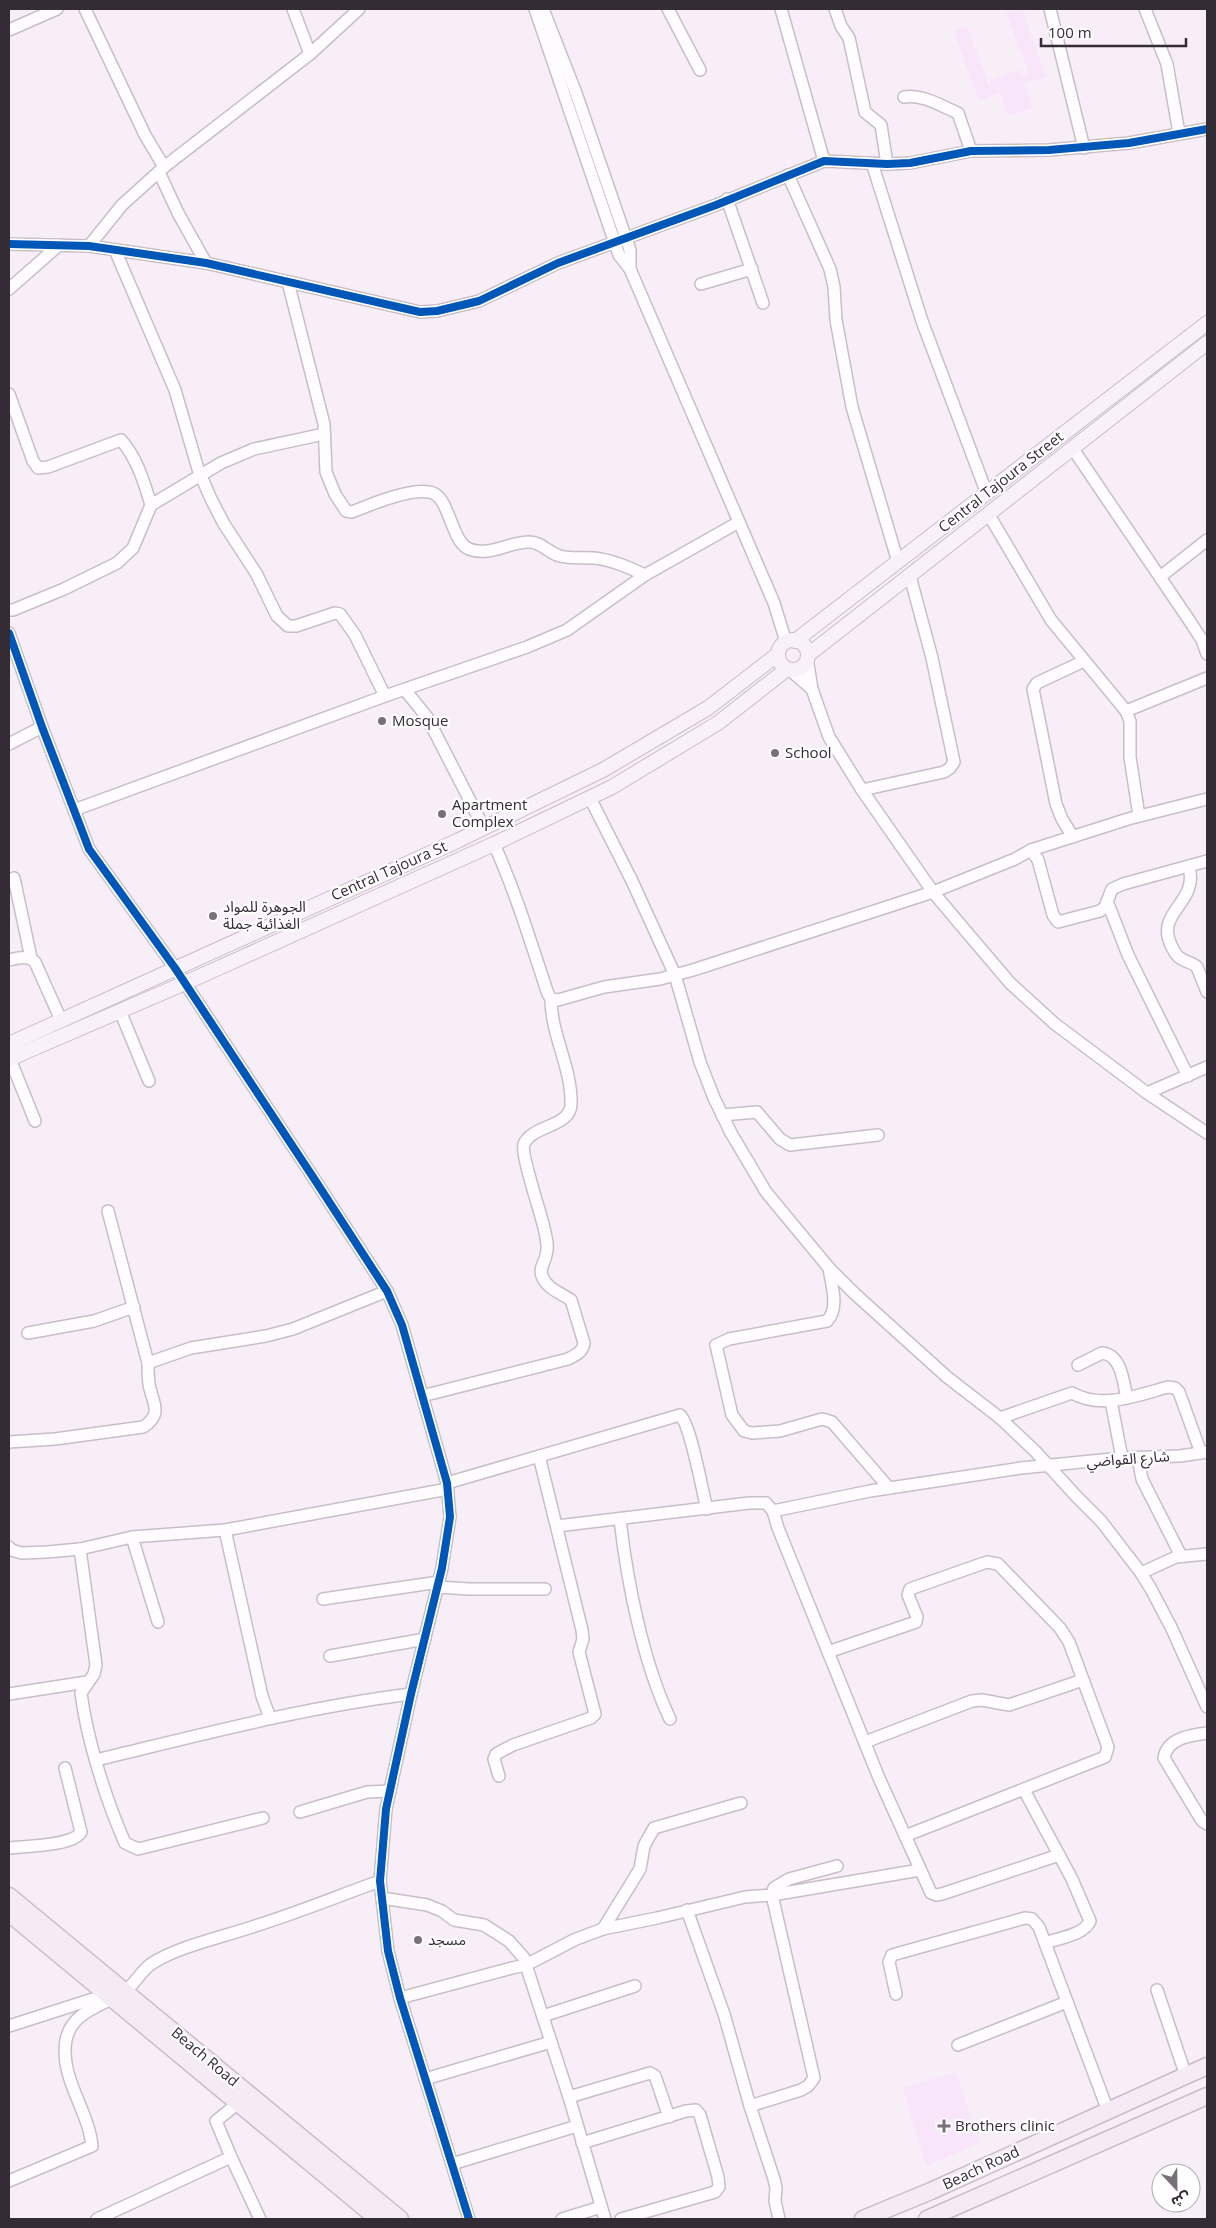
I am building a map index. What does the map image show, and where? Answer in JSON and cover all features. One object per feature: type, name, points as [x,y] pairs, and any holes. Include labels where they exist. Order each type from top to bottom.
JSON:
[{"type":"highway","name":"Beach Road","points":[[9,1896],[112,1998],[400,2219]]},
{"type":"highway","name":"Beach Road","points":[[9,1913],[378,2219]]},
{"type":"highway","name":"Beach Road","points":[[863,2219],[931,2191],[1207,2066]]},
{"type":"highway","name":"Beach Road","points":[[927,2219],[1207,2096]]},
{"type":"main road","name":"Central Tajoura Street","points":[[790,641],[898,562],[1207,323]]},
{"type":"main road","points":[[9,1059],[120,1012],[494,844],[612,787],[718,723],[788,670],[801,668],[807,657],[1207,343]]},
{"type":"main road","points":[[788,670],[780,663],[778,654],[780,647],[790,641],[804,646],[807,657]]},
{"type":"main road","name":"Central Tajoura St","points":[[9,1044],[484,828],[603,770],[708,708],[778,654]]},
{"type":"street","points":[[9,30],[57,9]]},
{"type":"street","points":[[85,9],[162,169],[175,206],[206,263]]},
{"type":"street","points":[[293,9],[310,54]]},
{"type":"street","points":[[89,246],[122,206],[162,169],[310,54],[359,9]]},
{"type":"street","points":[[535,9],[620,241],[630,250],[630,269],[790,641]]},
{"type":"street","points":[[543,9],[576,93],[620,241]]},
{"type":"street","points":[[668,9],[700,70]]},
{"type":"street","points":[[781,9],[824,161]]},
{"type":"street","points":[[835,9],[841,26],[849,38],[865,112],[881,125],[887,164]]},
{"type":"street","points":[[1050,9],[1084,148]]},
{"type":"street","points":[[1146,9],[1167,64],[1179,133]]},
{"type":"street","points":[[904,97],[912,96],[928,99],[958,113],[971,152]]},
{"type":"street","points":[[9,244],[89,246],[206,263],[420,312],[437,311],[479,301],[558,263],[727,200],[824,161],[887,164],[910,163],[971,152],[1084,148],[1129,143],[1207,128]]},
{"type":"street","points":[[872,163],[922,321],[987,494]]},
{"type":"street","points":[[788,175],[830,269],[834,287],[836,320],[852,407],[898,562]]},
{"type":"street","points":[[727,200],[763,303]]},
{"type":"street","points":[[9,289],[59,245]]},
{"type":"street","points":[[115,250],[175,390],[201,475],[224,524],[256,572],[277,616],[288,626],[296,626],[335,613],[340,614],[355,635],[385,696]]},
{"type":"street","points":[[701,284],[752,270]]},
{"type":"street","points":[[288,282],[307,354],[324,434],[326,472],[335,494],[346,511],[352,512],[397,496],[428,491],[441,499],[459,538],[467,548],[480,552],[530,542],[543,545],[559,556],[617,562],[645,574]]},
{"type":"street","points":[[9,394],[33,461],[38,468],[48,467],[120,440],[129,450],[144,481],[151,506]]},
{"type":"street","points":[[9,610],[64,589],[117,563],[133,548],[151,506],[221,462],[254,449],[324,434]]},
{"type":"street","points":[[1073,449],[1202,640],[1207,654]]},
{"type":"street","points":[[989,515],[1052,620],[1084,662],[1126,711],[1130,721],[1130,757],[1139,816]]},
{"type":"street","points":[[74,810],[385,696],[527,647],[567,630],[645,574],[739,522]]},
{"type":"street","points":[[1160,577],[1207,540]]},
{"type":"street","points":[[862,790],[944,772],[954,762],[934,668],[910,576]]},
{"type":"street","points":[[9,634],[85,841],[99,865],[175,968],[387,1291],[402,1325],[448,1486],[450,1516],[439,1584],[411,1694],[386,1809],[380,1881],[388,1950],[400,1998],[469,2219]]},
{"type":"street","points":[[807,657],[812,689],[829,737],[862,790],[933,892],[1010,983],[1055,1024],[1147,1093],[1207,1133]]},
{"type":"street","points":[[1073,837],[1062,820],[1056,804],[1033,689],[1037,683],[1084,662]]},
{"type":"street","points":[[788,670],[812,689]]},
{"type":"street","points":[[1126,711],[1207,678]]},
{"type":"street","points":[[405,690],[427,717],[484,828]]},
{"type":"street","points":[[9,744],[42,727]]},
{"type":"street","points":[[590,798],[632,881],[675,975],[700,1062],[722,1115],[766,1192],[829,1268],[898,1334],[1000,1418],[1101,1521],[1141,1573],[1172,1629],[1207,1707]]},
{"type":"street","points":[[551,999],[558,1000],[604,986],[675,975],[933,892],[1015,859],[1031,850],[1139,816],[1207,799]]},
{"type":"street","points":[[422,1396],[568,1359],[577,1355],[583,1349],[584,1343],[571,1300],[551,1288],[542,1276],[541,1269],[546,1256],[547,1246],[523,1152],[528,1138],[568,1114],[571,1108],[568,1078],[553,1022],[551,999],[535,951],[523,923],[517,898],[494,844]]},
{"type":"street","points":[[1031,850],[1038,860],[1055,920],[1058,922],[1100,911],[1105,907],[1112,888],[1207,861]]},
{"type":"street","points":[[1189,867],[1191,875],[1189,887],[1183,901],[1166,927],[1167,934],[1180,958],[1197,967],[1207,992]]},
{"type":"street","points":[[14,878],[31,958],[35,962],[61,1020]]},
{"type":"street","points":[[1106,901],[1128,956],[1188,1076]]},
{"type":"street","points":[[9,960],[31,958]]},
{"type":"street","points":[[120,1012],[149,1081]]},
{"type":"street","points":[[9,1059],[35,1121]]},
{"type":"street","points":[[1147,1093],[1207,1067]]},
{"type":"street","points":[[722,1115],[757,1112],[780,1139],[790,1145],[878,1135]]},
{"type":"street","points":[[9,1442],[54,1439],[143,1427],[150,1423],[155,1415],[156,1404],[149,1385],[148,1363],[108,1211]]},
{"type":"street","points":[[829,1268],[834,1303],[832,1316],[828,1321],[729,1339],[716,1345],[732,1415],[744,1430],[752,1433],[780,1431],[822,1419],[832,1422],[889,1488]]},
{"type":"street","points":[[148,1363],[191,1348],[266,1336],[293,1329],[387,1291]]},
{"type":"street","points":[[28,1333],[94,1321],[134,1307]]},
{"type":"street","points":[[1078,1365],[1102,1353],[1112,1356],[1116,1360],[1127,1398]]},
{"type":"street","points":[[1000,1418],[1072,1393],[1090,1401],[1111,1401],[1168,1387],[1175,1388],[1179,1392],[1204,1453]]},
{"type":"street","points":[[1111,1401],[1122,1458]]},
{"type":"street","points":[[9,1547],[11,1550],[22,1553],[80,1548],[132,1538],[225,1530],[448,1486],[539,1456],[680,1415],[684,1419],[692,1445],[707,1509]]},
{"type":"street","name":"شارع القواضي","points":[[773,1511],[889,1488],[1048,1465],[1204,1453]]},
{"type":"street","points":[[498,1776],[494,1759],[496,1754],[513,1745],[591,1718],[595,1714],[579,1652],[583,1639],[582,1630],[539,1456]]},
{"type":"street","points":[[1138,1458],[1142,1479],[1181,1556]]},
{"type":"street","points":[[556,1526],[761,1502],[771,1506],[778,1528],[865,1742],[920,1870],[932,1892],[936,1895],[1059,1855]]},
{"type":"street","points":[[620,1519],[636,1610],[658,1693],[670,1719]]},
{"type":"street","points":[[225,1530],[262,1696],[270,1718]]},
{"type":"street","points":[[132,1538],[158,1622]]},
{"type":"street","points":[[80,1548],[96,1665],[94,1674],[81,1693],[96,1760],[125,1843],[131,1847],[138,1848],[263,1818]]},
{"type":"street","points":[[1141,1573],[1181,1556],[1207,1554]]},
{"type":"street","points":[[828,1652],[916,1622],[917,1617],[908,1595],[910,1588],[987,1562],[994,1562],[1060,1628],[1069,1642],[1108,1747],[1105,1757],[905,1836]]},
{"type":"street","points":[[322,1599],[439,1584],[469,1589],[545,1589]]},
{"type":"street","points":[[330,1656],[425,1639]]},
{"type":"street","points":[[865,1742],[972,1701],[982,1700],[1009,1705],[1083,1680]]},
{"type":"street","points":[[9,1694],[87,1682]]},
{"type":"street","points":[[96,1760],[270,1718],[372,1699],[411,1694]]},
{"type":"street","points":[[1207,1733],[1182,1738],[1174,1742],[1166,1750],[1164,1758],[1200,1817],[1207,1824]]},
{"type":"street","points":[[9,1848],[67,1841],[78,1837],[81,1832],[65,1768]]},
{"type":"street","points":[[1024,1790],[1059,1855],[1090,1920],[1088,1926],[1082,1930],[1045,1943]]},
{"type":"street","points":[[300,1812],[367,1792],[390,1791]]},
{"type":"street","points":[[603,1929],[640,1869],[644,1846],[654,1828],[741,1803]]},
{"type":"street","points":[[750,2106],[801,2090],[808,2086],[814,2078],[772,1895],[774,1888],[789,1879],[837,1866]]},
{"type":"street","points":[[400,1998],[512,1968],[526,1966],[576,1939],[603,1929],[745,1897],[772,1895],[920,1870]]},
{"type":"street","points":[[9,2181],[92,2146],[89,2130],[68,2071],[65,2050],[66,2038],[73,2024],[89,2010],[112,1998],[151,1964],[169,1956],[380,1881]]},
{"type":"street","points":[[382,1898],[427,1905],[442,1911],[454,1920],[484,1924],[509,1941],[524,1958],[569,2097],[605,2219]]},
{"type":"street","points":[[688,1910],[724,2014],[750,2106],[774,2179],[776,2188],[775,2200],[779,2219]]},
{"type":"street","points":[[896,1994],[889,1962],[892,1956],[1025,1918],[1036,1922],[1108,2110]]},
{"type":"street","points":[[543,2016],[635,1986]]},
{"type":"street","points":[[1157,1990],[1186,2076]]},
{"type":"street","points":[[9,2026],[93,1999],[112,1998]]},
{"type":"street","points":[[958,2045],[1068,2002]]},
{"type":"street","points":[[425,2079],[551,2042]]},
{"type":"street","points":[[569,2097],[650,2073],[655,2076],[669,2117]]},
{"type":"street","points":[[237,2104],[216,2120],[260,2219]]},
{"type":"street","points":[[582,2143],[696,2110],[700,2115],[718,2177],[718,2186],[715,2192],[621,2219]]},
{"type":"street","points":[[452,2164],[577,2126]]},
{"type":"street","points":[[97,2219],[231,2157]]},
{"type":"street","points":[[562,2219],[601,2207]]},
{"type":"shaded area","points":[[1022,9],[1046,77],[1024,84],[1033,108],[1008,116],[1000,92],[979,101],[954,31],[967,26],[989,86],[991,85],[990,80],[1019,70],[1022,76],[1029,73],[1006,13]]},
{"type":"shaded area","name":"Brothers clinic","points":[[956,2072],[980,2143],[926,2166],[903,2088]]},
{"type":"cycle path","points":[[9,244],[89,246],[206,263],[420,312],[437,311],[479,301],[558,263],[716,205],[824,161],[887,164],[910,163],[971,151],[1049,150],[1129,143],[1207,129]]},
{"type":"cycle path","points":[[9,633],[42,727],[89,849],[175,968],[313,1177],[387,1291],[402,1325],[447,1483],[450,1517],[442,1568],[411,1694],[386,1809],[380,1881],[388,1951],[400,1998],[469,2219]]},
{"type":"place","name":"Mosque","points":[[382,721]]},
{"type":"place","name":"School","points":[[775,753]]},
{"type":"place","name":"Apartment Complex","points":[[442,814]]},
{"type":"place","name":"الجوهرة للمواد الغذائية جملة","points":[[213,916]]},
{"type":"place","name":"مسجد","points":[[418,1940]]},
{"type":"place","name":"Brothers clinic","points":[[944,2126]]}]
